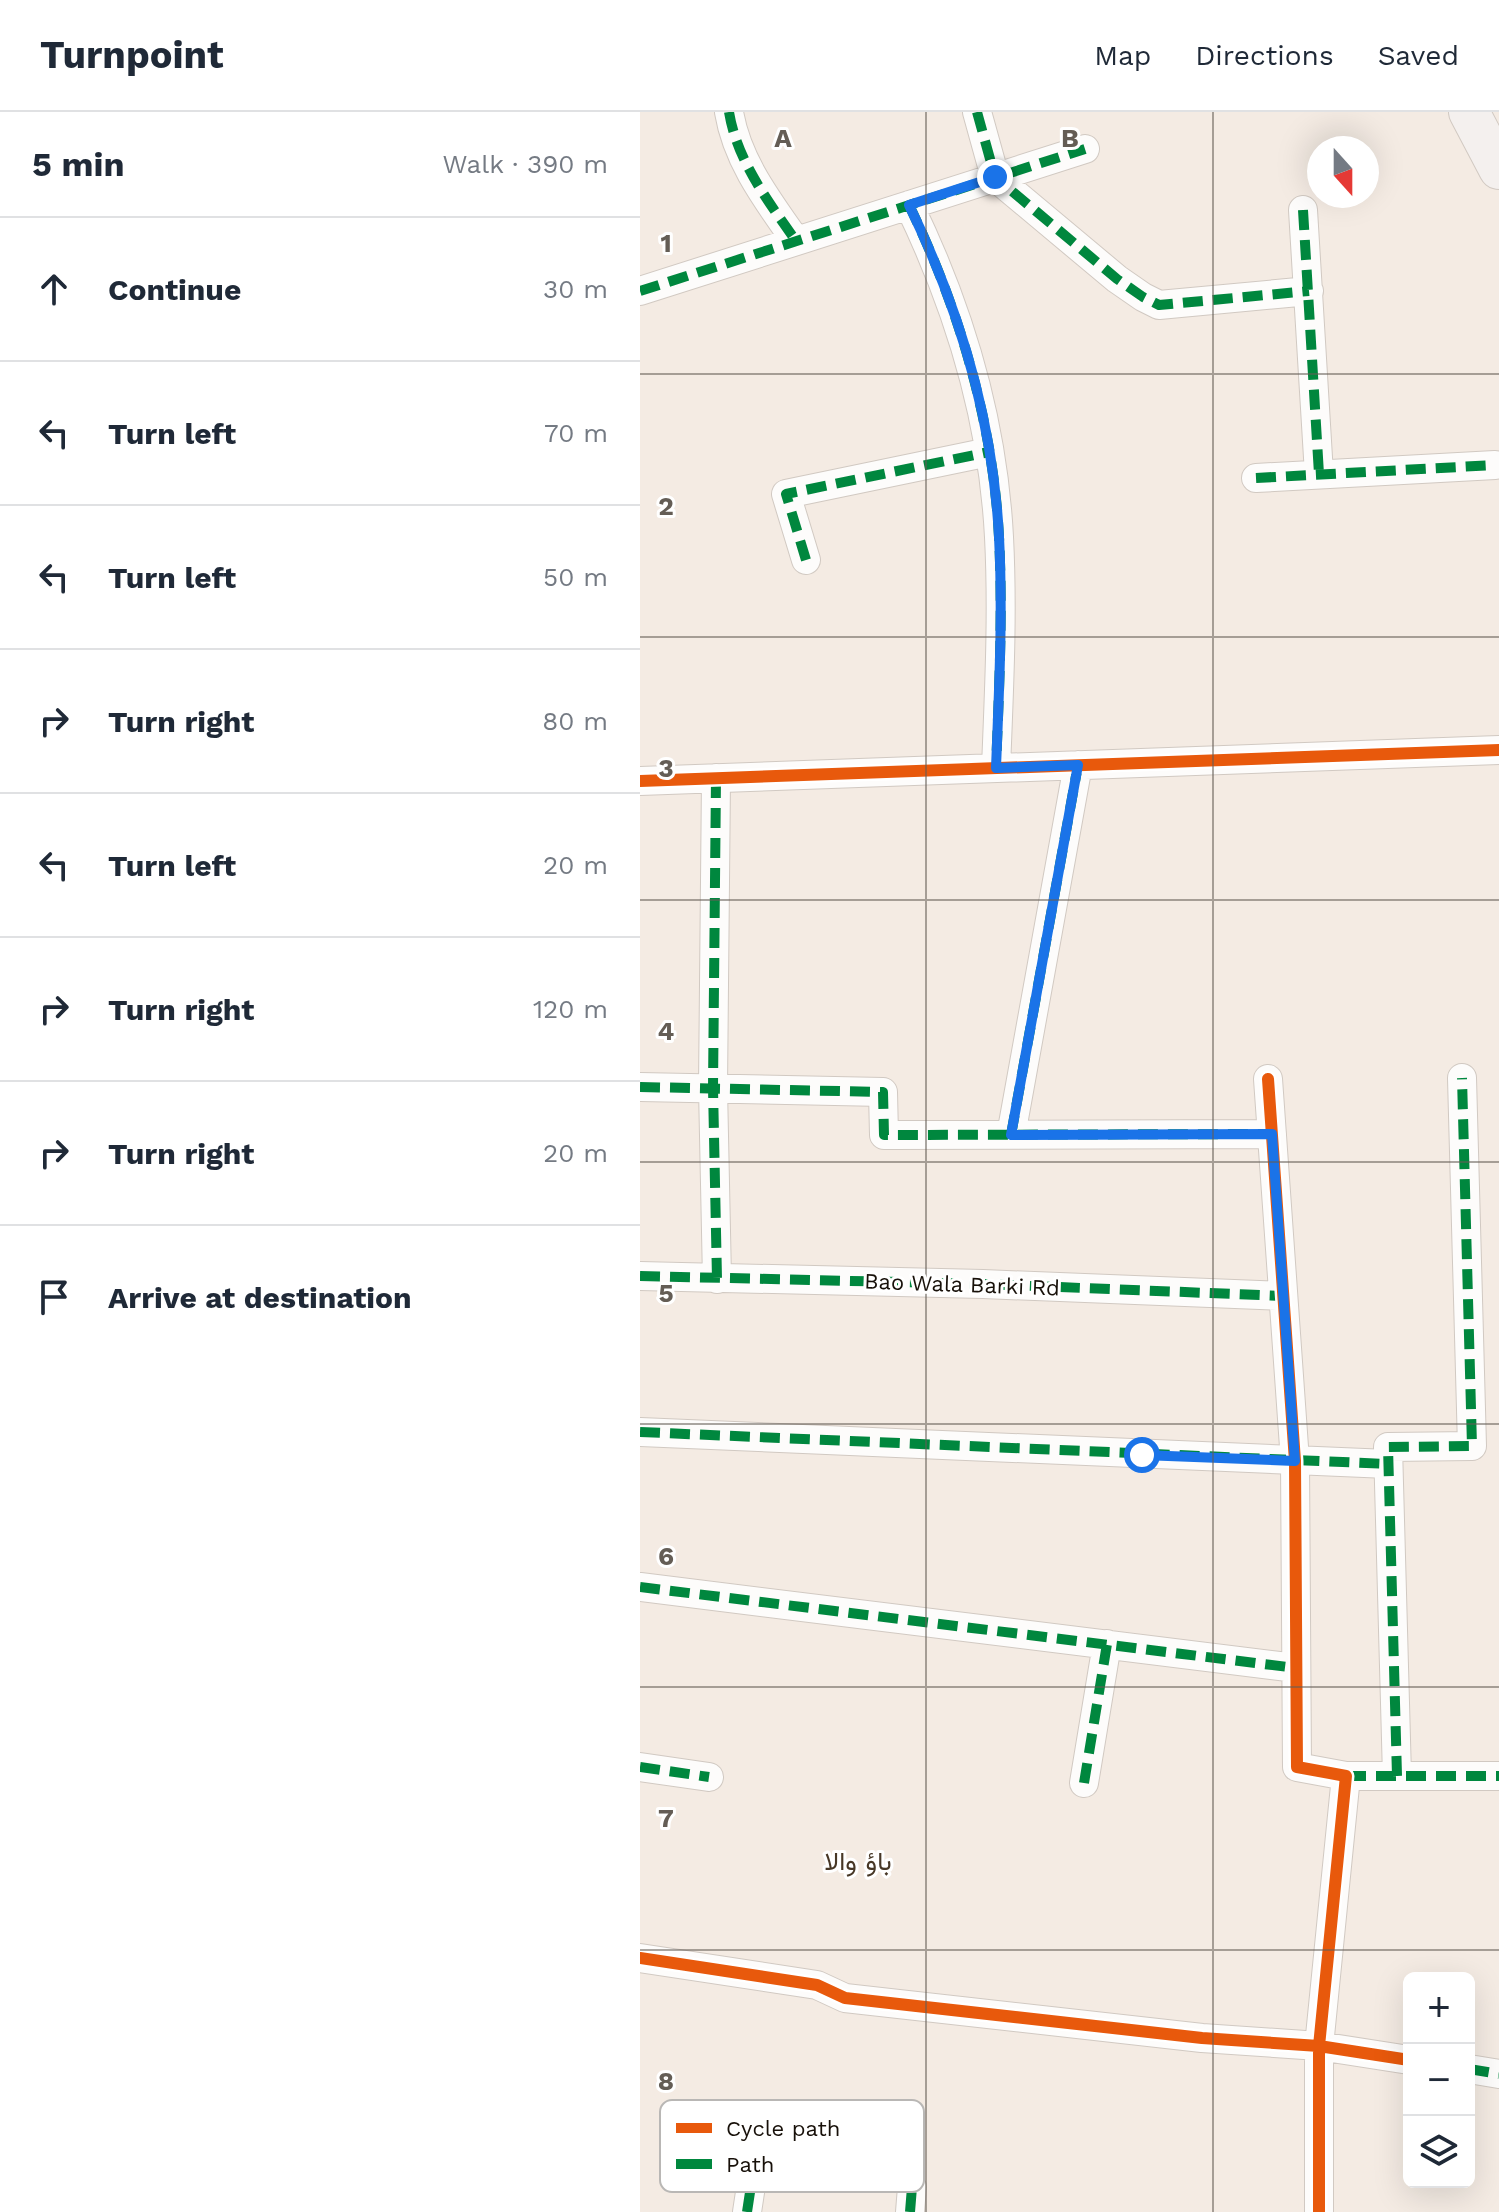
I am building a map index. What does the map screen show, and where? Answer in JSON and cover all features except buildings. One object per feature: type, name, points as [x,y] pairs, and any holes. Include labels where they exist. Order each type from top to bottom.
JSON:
[{"type":"street","points":[[729,112],[732,133],[757,185],[796,241]]},
{"type":"street","points":[[977,112],[995,177],[1143,297],[1159,305],[1309,291]]},
{"type":"street","points":[[1469,112],[1499,169]]},
{"type":"street","points":[[640,291],[1085,149]]},
{"type":"street","points":[[909,205],[934,256],[962,337],[989,452],[999,536],[1001,638],[996,768]]},
{"type":"street","points":[[1303,210],[1319,474]]},
{"type":"street","points":[[806,560],[786,494],[989,452]]},
{"type":"street","points":[[1256,478],[1495,465]]},
{"type":"street","points":[[640,781],[1499,750]]},
{"type":"street","points":[[1011,1135],[1078,765]]},
{"type":"street","points":[[716,778],[713,1088],[717,1279]]},
{"type":"street","points":[[1397,1776],[1388,1447],[1472,1446],[1462,1078]]},
{"type":"street","points":[[1268,1079],[1295,1461],[1297,1767],[1346,1776],[1499,1776]]},
{"type":"street","points":[[640,1087],[883,1092],[884,1135],[1272,1134]]},
{"type":"street","name":"Bao Wala Barki Rd","points":[[640,1276],[983,1284],[1283,1296]]},
{"type":"street","points":[[640,1432],[1388,1464]]},
{"type":"street","points":[[640,1587],[1296,1668]]},
{"type":"street","points":[[1084,1783],[1107,1644]]},
{"type":"street","points":[[640,1767],[709,1777]]},
{"type":"street","points":[[1319,2212],[1319,2046],[1346,1776]]},
{"type":"street","points":[[640,1958],[817,1985],[845,1998],[1202,2038],[1319,2046],[1403,2059]]},
{"type":"street","points":[[1475,2070],[1499,2074]]},
{"type":"street","points":[[747,2212],[750,2192]]},
{"type":"marked path","points":[[729,112],[746,164],[796,241]]},
{"type":"marked path","points":[[977,112],[995,177],[1143,297],[1159,305],[1309,291]]},
{"type":"marked path","points":[[640,291],[1085,149]]},
{"type":"marked path","points":[[909,205],[958,325],[989,451],[1000,566],[996,768]]},
{"type":"marked path","points":[[1303,210],[1319,474]]},
{"type":"marked path","points":[[806,560],[786,494],[989,452]]},
{"type":"marked path","points":[[1256,478],[1495,465]]},
{"type":"marked path","points":[[1011,1135],[1078,765]]},
{"type":"marked path","points":[[716,778],[713,1088],[717,1279]]},
{"type":"marked path","points":[[1397,1776],[1388,1447],[1472,1446],[1462,1078]]},
{"type":"marked path","points":[[640,1087],[883,1092],[884,1135],[1272,1134]]},
{"type":"marked path","points":[[640,1276],[983,1284],[1283,1296]]},
{"type":"marked path","points":[[640,1432],[1388,1464]]},
{"type":"marked path","points":[[640,1587],[1296,1668]]},
{"type":"marked path","points":[[1084,1783],[1107,1644]]},
{"type":"marked path","points":[[640,1767],[709,1777]]},
{"type":"marked path","points":[[1346,1776],[1499,1776]]},
{"type":"marked path","points":[[1475,2070],[1499,2074]]},
{"type":"marked path","points":[[747,2212],[750,2192]]},
{"type":"marked path","points":[[910,2212],[912,2192]]},
{"type":"cycle path","points":[[640,781],[1499,750]]},
{"type":"cycle path","points":[[1268,1079],[1295,1461],[1297,1767],[1346,1776],[1319,2046],[1319,2212]]},
{"type":"cycle path","points":[[640,1958],[817,1985],[845,1998],[1202,2038],[1319,2046],[1403,2059]]},
{"type":"district","name":"باؤ والا","points":[[858,1861]]},
{"type":"route","points":[[995,177],[909,205],[934,256],[962,337],[991,464],[999,536],[1001,638],[996,768],[1078,765],[1011,1135],[1272,1134],[1295,1461],[1142,1455]]}]
